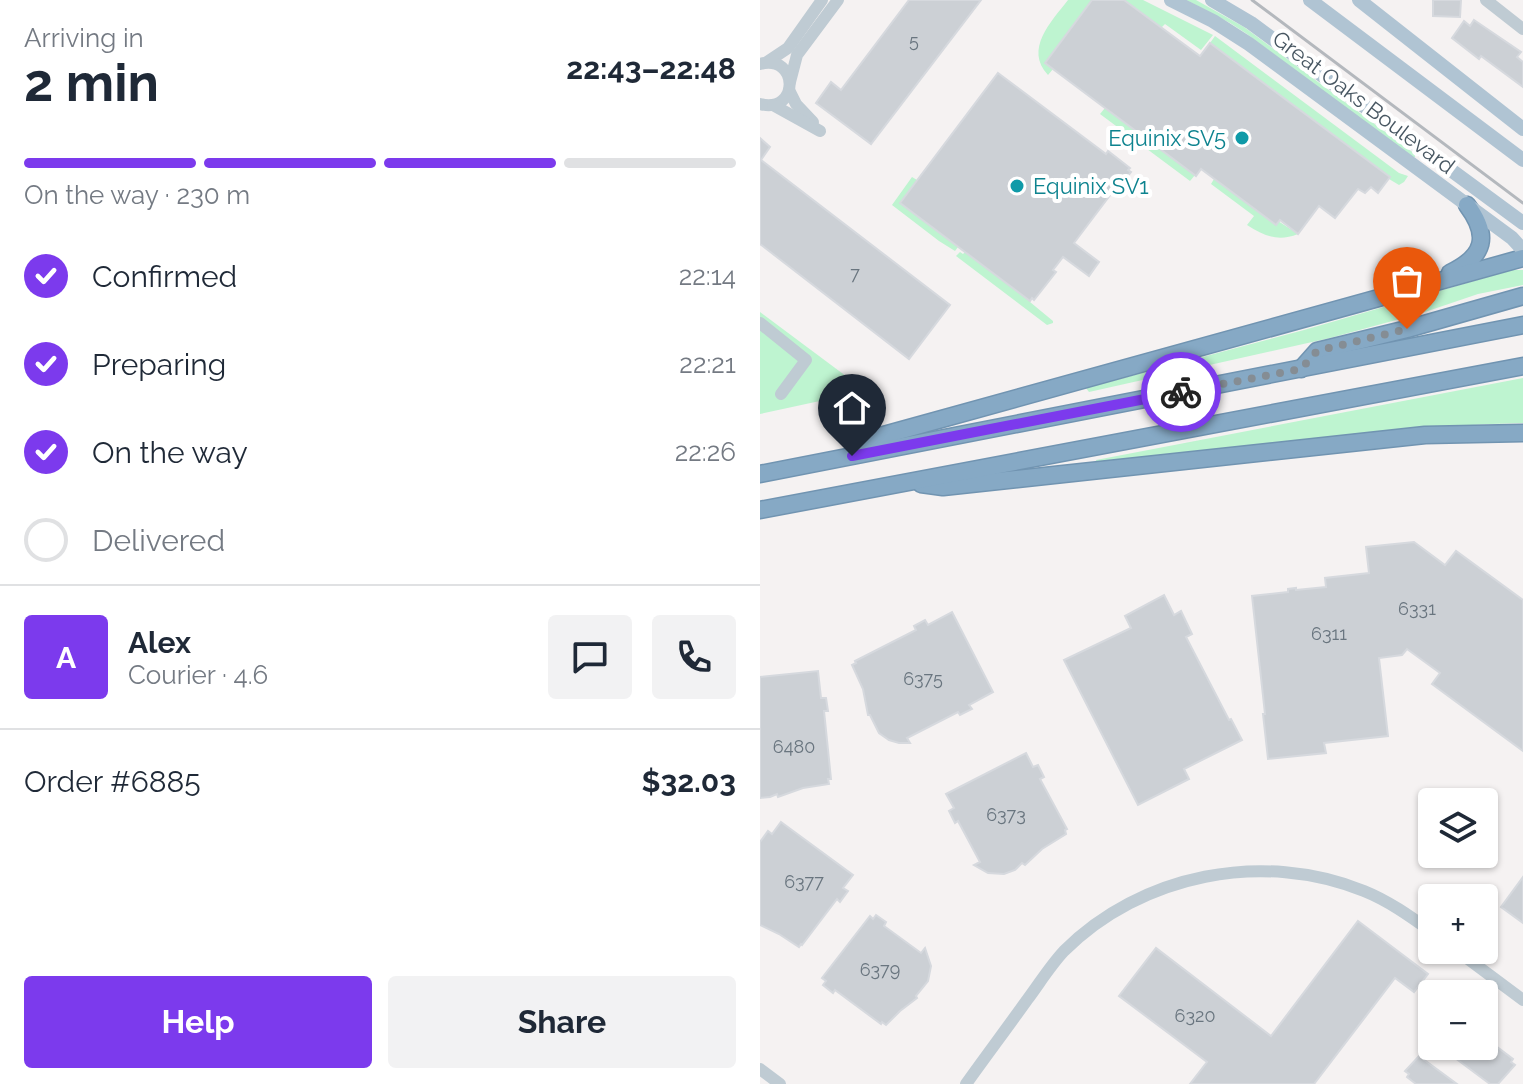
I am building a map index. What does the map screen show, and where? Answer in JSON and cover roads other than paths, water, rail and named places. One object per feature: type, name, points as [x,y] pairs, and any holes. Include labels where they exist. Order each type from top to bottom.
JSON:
[{"type":"highway","points":[[1425,285],[1459,269],[1478,251],[1482,235],[1467,205]]},
{"type":"highway","points":[[852,456],[873,438],[1523,258]]},
{"type":"highway","points":[[1301,369],[1317,351],[1523,296]]},
{"type":"highway","points":[[760,474],[1523,325]]},
{"type":"highway","points":[[760,510],[1523,366]]},
{"type":"highway","points":[[908,482],[943,487],[1425,435],[1523,433]]},
{"type":"main road","name":"Great Oaks Boulevard","points":[[1171,0],[1240,38],[1512,238],[1523,250]]},
{"type":"main road","name":"Great Oaks Boulevard","points":[[1212,0],[1251,23],[1523,223]]},
{"type":"main road","points":[[1310,0],[1523,160]]},
{"type":"main road","points":[[1359,0],[1523,129]]},
{"type":"street","points":[[764,106],[783,100],[790,86],[797,55],[838,0]]},
{"type":"street","points":[[1486,0],[1523,29]]},
{"type":"street","points":[[762,63],[788,48],[818,3]]},
{"type":"street","points":[[762,63],[780,65],[788,75],[796,104],[820,131],[764,106]]},
{"type":"street","points":[[760,323],[806,360],[781,394]]},
{"type":"street","points":[[966,1084],[1063,953],[1097,922],[1127,903],[1190,879],[1257,871],[1323,878],[1365,891],[1418,922]]},
{"type":"street","points":[[1475,964],[1523,1000]]},
{"type":"street","points":[[760,1069],[780,1084]]},
{"type":"railway","points":[[1252,0],[1523,203]]},
{"type":"place","name":"Equinix SV5","points":[[1242,138]]},
{"type":"place","name":"Equinix SV1","points":[[1017,186]]}]
